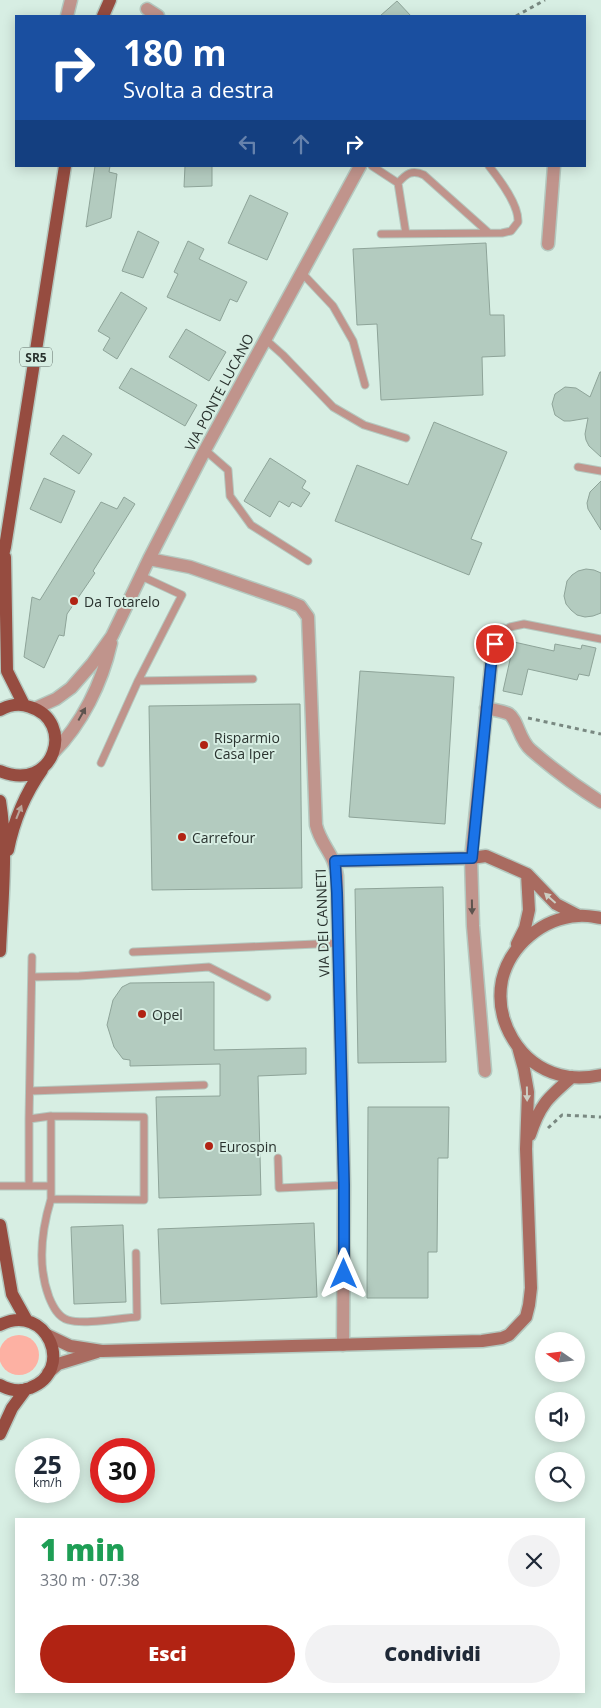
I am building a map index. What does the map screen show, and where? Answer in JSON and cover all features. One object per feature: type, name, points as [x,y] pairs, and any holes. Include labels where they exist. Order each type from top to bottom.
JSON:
[{"type":"main road","points":[[103,15],[110,0]]},
{"type":"main road","name":"SR5","points":[[5,547],[65,167]]},
{"type":"main road","points":[[0,567],[5,547]]},
{"type":"main road","points":[[5,547],[3,666],[30,707]]},
{"type":"main road","points":[[0,710],[13,705],[30,707],[44,714],[54,732],[55,742],[53,753],[30,789],[17,816],[3,877]]},
{"type":"main road","points":[[0,771],[11,776],[24,776],[35,773],[45,765]]},
{"type":"main road","points":[[0,801],[3,835],[0,951]]},
{"type":"main road","points":[[472,858],[486,856],[527,874],[556,904],[579,916]]},
{"type":"main road","points":[[47,1335],[70,1346],[102,1351],[482,1341],[502,1338],[516,1329],[526,1317],[531,1288],[526,1149],[528,1092],[518,1047],[506,1026],[501,1003],[502,980],[525,928],[529,910],[527,874]]},
{"type":"main road","points":[[511,958],[525,939],[544,925],[558,919],[579,916],[601,918]]},
{"type":"main road","points":[[518,1047],[536,1064],[547,1070],[572,1077],[587,1078],[601,1076]]},
{"type":"main road","points":[[526,1149],[537,1115],[545,1102],[572,1077]]},
{"type":"main road","points":[[0,1225],[12,1294],[27,1321]]},
{"type":"main road","points":[[0,1325],[13,1320],[27,1321],[42,1329],[47,1335],[53,1350],[52,1366],[48,1373]]},
{"type":"main road","points":[[0,1385],[16,1390],[35,1386],[58,1364],[102,1351]]},
{"type":"main road","points":[[0,1434],[12,1408],[26,1389]]},
{"type":"street","points":[[67,15],[71,0]]},
{"type":"street","points":[[147,9],[156,15]]},
{"type":"street","name":"VIA PONTE LUCANO","points":[[30,707],[56,699],[71,688],[92,664],[112,636],[205,450],[359,167]]},
{"type":"street","points":[[548,244],[554,167]]},
{"type":"street","name":"VIA DEI CANNETI","points":[[149,559],[207,573],[288,600],[300,606],[308,617],[310,629],[316,825],[321,840],[335,861],[337,876],[344,1185],[343,1345]]},
{"type":"street","points":[[485,1070],[473,926],[472,858],[493,652],[498,636],[503,631]]},
{"type":"street","name":"VIA PONTE LUCANO","points":[[53,753],[70,734],[88,705],[106,663],[112,636]]},
{"type":"street","points":[[486,708],[507,713],[514,720],[522,740],[531,750],[601,802]]},
{"type":"street","points":[[335,861],[472,858]]},
{"type":"lane","points":[[374,167],[398,183],[406,234]]},
{"type":"lane","points":[[381,234],[511,231],[517,226],[516,212],[504,187],[490,167]]},
{"type":"lane","points":[[398,183],[411,172],[424,175],[489,233]]},
{"type":"lane","points":[[301,272],[333,306],[353,341],[365,385]]},
{"type":"lane","points":[[264,339],[283,355],[333,407],[364,425],[406,438]]},
{"type":"lane","points":[[205,450],[228,470],[230,496],[251,525],[308,561]]},
{"type":"lane","points":[[578,467],[601,471]]},
{"type":"lane","points":[[101,763],[138,681],[182,595],[141,576]]},
{"type":"lane","points":[[503,631],[510,627],[524,624],[601,639]]},
{"type":"lane","points":[[138,681],[253,679]]},
{"type":"lane","points":[[133,952],[338,943]]},
{"type":"lane","points":[[29,1186],[32,957]]},
{"type":"lane","points":[[32,977],[79,976],[209,967],[267,997]]},
{"type":"lane","points":[[30,1091],[204,1085]]},
{"type":"lane","points":[[29,1119],[51,1116],[144,1117],[144,1200],[51,1199]]},
{"type":"lane","points":[[51,1116],[51,1199],[43,1228],[42,1266],[43,1278],[56,1311],[68,1320],[83,1322],[137,1317],[136,1252]]},
{"type":"lane","points":[[278,1158],[279,1188],[344,1185]]},
{"type":"lane","points":[[0,1186],[51,1186]]},
{"type":"path","points":[[518,15],[545,0]]},
{"type":"path","points":[[507,713],[601,734]]},
{"type":"path","points":[[542,1132],[562,1115],[601,1117]]},
{"type":"shaded area","points":[[19,1335],[33,1341],[39,1355],[33,1369],[19,1375],[5,1369],[-1,1355],[5,1341]]},
{"type":"building","points":[[397,1],[410,15],[381,15]]},
{"type":"building","points":[[95,167],[110,167],[109,172],[117,174],[111,218],[86,227]]},
{"type":"building","points":[[185,167],[212,167],[212,186],[184,187]]},
{"type":"building","points":[[250,195],[288,213],[267,260],[228,243]]},
{"type":"building","points":[[138,231],[159,242],[143,278],[122,271]]},
{"type":"building","points":[[188,241],[204,249],[199,259],[247,282],[237,302],[230,299],[220,321],[167,297],[178,274],[174,272]]},
{"type":"building","points":[[486,243],[490,315],[504,315],[505,356],[482,357],[483,395],[381,400],[377,324],[357,325],[353,249]]},
{"type":"building","points":[[121,292],[147,308],[117,359],[103,350],[110,338],[98,331]]},
{"type":"building","points":[[186,329],[226,352],[209,381],[169,357]]},
{"type":"building","points":[[131,368],[197,405],[185,426],[119,388]]},
{"type":"building","points":[[600,372],[601,457],[589,446],[586,440],[585,434],[588,418],[564,421],[555,415],[552,404],[555,394],[565,387],[576,388],[590,397]]},
{"type":"building","points":[[434,422],[507,452],[471,539],[482,543],[469,575],[335,521],[357,465],[408,485]]},
{"type":"building","points":[[63,435],[92,454],[79,474],[50,454]]},
{"type":"building","points":[[270,458],[306,481],[302,488],[310,493],[301,507],[292,502],[289,507],[279,501],[270,517],[244,501]]},
{"type":"building","points":[[44,478],[75,491],[61,523],[30,509]]},
{"type":"building","points":[[601,481],[601,530],[588,509],[587,503],[590,492]]},
{"type":"building","points":[[124,497],[135,504],[93,571],[95,573],[67,614],[64,636],[59,635],[44,668],[24,657],[32,597],[40,600],[101,502],[117,509]]},
{"type":"building","points":[[586,569],[601,573],[601,613],[585,617],[577,615],[571,610],[566,604],[564,596],[567,581],[578,571]]},
{"type":"building","points":[[514,642],[554,651],[555,644],[581,649],[582,645],[596,648],[589,676],[579,674],[577,680],[528,669],[522,695],[503,691]]},
{"type":"building","points":[[360,671],[454,677],[445,824],[349,817]]},
{"type":"building","points":[[300,704],[302,888],[152,890],[149,706]]},
{"type":"building","points":[[443,887],[446,1062],[358,1063],[355,889]]},
{"type":"building","points":[[214,982],[214,1050],[306,1048],[306,1074],[258,1076],[261,1195],[159,1198],[156,1097],[220,1096],[220,1064],[130,1066],[130,1060],[123,1059],[114,1047],[107,1025],[113,1000],[122,987],[130,983]]},
{"type":"building","points":[[368,1107],[449,1107],[448,1158],[438,1158],[437,1252],[428,1252],[428,1298],[367,1298]]},
{"type":"building","points":[[314,1223],[317,1297],[161,1304],[158,1229]]},
{"type":"building","points":[[123,1225],[126,1302],[74,1304],[71,1227]]},
{"type":"place","name":"Da Totarelo","points":[[74,601]]},
{"type":"place","name":"Risparmio Casa Iper","points":[[204,745]]},
{"type":"place","name":"Carrefour","points":[[182,837]]},
{"type":"place","name":"Opel","points":[[142,1014]]},
{"type":"place","name":"Eurospin","points":[[209,1146]]},
{"type":"route","points":[[344,1274],[344,1166],[335,861],[472,858],[482,748],[495,644]]}]
